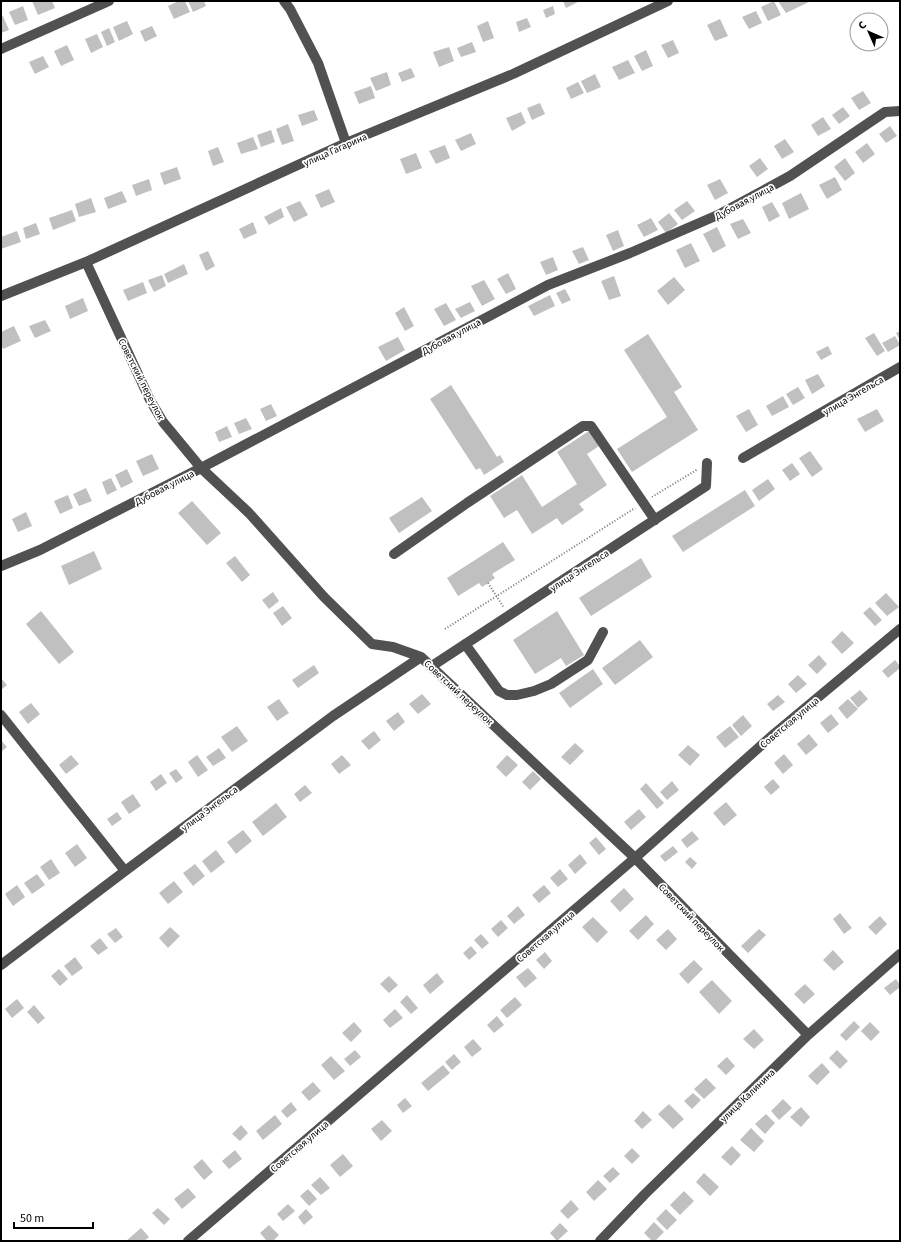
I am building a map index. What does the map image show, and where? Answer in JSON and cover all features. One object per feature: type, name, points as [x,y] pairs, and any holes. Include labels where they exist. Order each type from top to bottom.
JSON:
[{"type":"street","points":[[1,49],[109,1]]},
{"type":"street","points":[[284,1],[290,9],[318,63],[346,143]]},
{"type":"street","name":"улица Гагарина","points":[[1,296],[86,262],[346,143],[513,74],[663,2]]},
{"type":"street","name":"Дубовая улица","points":[[1,566],[40,550],[201,468],[548,285],[630,253],[720,214],[790,176],[885,112],[900,111]]},
{"type":"street","name":"Советский переулок","points":[[86,262],[150,400],[163,422],[201,468],[249,512],[324,598],[372,644],[393,647],[421,657],[432,666],[635,858],[808,1036]]},
{"type":"street","name":"улица Энгельса","points":[[743,458],[900,367]]},
{"type":"street","points":[[394,554],[467,503],[583,426],[591,426],[655,520]]},
{"type":"street","name":"улица Энгельса","points":[[432,666],[706,486],[708,463]]},
{"type":"street","name":"Советская улица","points":[[188,1241],[635,858],[774,734],[900,629]]},
{"type":"street","points":[[465,644],[499,691],[507,695],[517,695],[534,691],[550,684],[588,660],[604,632]]},
{"type":"street","name":"улица Энгельса","points":[[1,965],[333,716],[421,657]]},
{"type":"street","points":[[1,715],[125,871]]},
{"type":"street","name":"улица Калинина","points":[[600,1241],[645,1194],[808,1036],[900,954]]},
{"type":"path","points":[[445,629],[708,463]]},
{"type":"path","points":[[488,583],[509,616]]},
{"type":"building","points":[[32,1],[52,1],[55,8],[38,15]]},
{"type":"building","points":[[179,1],[185,1],[190,12],[174,19],[168,6]]},
{"type":"building","points":[[188,1],[204,1],[206,6],[193,12]]},
{"type":"building","points":[[563,1],[580,1],[566,8]]},
{"type":"building","points":[[774,1],[781,15],[768,21],[761,7]]},
{"type":"building","points":[[778,1],[811,1],[786,13]]},
{"type":"building","points":[[23,6],[28,20],[15,25],[9,12]]},
{"type":"building","points":[[553,6],[555,14],[546,18],[543,10]]},
{"type":"building","points":[[756,11],[762,23],[749,29],[742,17]]},
{"type":"building","points":[[3,16],[9,30],[1,33],[1,17]]},
{"type":"building","points":[[527,18],[531,27],[519,32],[516,22]]},
{"type":"building","points":[[720,19],[728,36],[715,41],[707,25]]},
{"type":"building","points":[[127,21],[133,34],[119,41],[113,27]]},
{"type":"building","points":[[488,21],[494,38],[483,42],[477,26]]},
{"type":"building","points":[[152,26],[157,36],[145,42],[140,31]]},
{"type":"building","points":[[109,28],[115,42],[107,46],[101,32]]},
{"type":"building","points":[[97,34],[103,47],[91,53],[85,39]]},
{"type":"building","points":[[673,40],[679,53],[668,58],[661,45]]},
{"type":"building","points":[[472,42],[476,52],[461,57],[457,48]]},
{"type":"building","points":[[67,45],[74,60],[61,66],[54,51]]},
{"type":"building","points":[[449,47],[454,61],[439,67],[433,52]]},
{"type":"building","points":[[646,50],[653,66],[642,71],[634,56]]},
{"type":"building","points":[[43,56],[49,67],[35,74],[29,62]]},
{"type":"building","points":[[628,60],[635,73],[619,80],[612,67]]},
{"type":"building","points":[[411,68],[415,77],[402,82],[398,73]]},
{"type":"building","points":[[387,72],[391,85],[376,91],[370,78]]},
{"type":"building","points":[[595,74],[601,87],[587,93],[581,81]]},
{"type":"building","points":[[578,82],[584,93],[571,99],[566,88]]},
{"type":"building","points":[[371,86],[375,98],[359,104],[354,92]]},
{"type":"building","points":[[863,91],[871,103],[859,110],[851,98]]},
{"type":"building","points":[[540,103],[545,114],[532,120],[527,108]]},
{"type":"building","points":[[843,107],[850,116],[839,124],[832,115]]},
{"type":"building","points":[[314,110],[318,120],[302,126],[298,115]]},
{"type":"building","points":[[521,112],[526,123],[512,131],[506,118]]},
{"type":"building","points":[[823,117],[831,129],[818,136],[811,125]]},
{"type":"building","points":[[288,124],[294,141],[282,145],[276,129]]},
{"type":"building","points":[[890,126],[897,136],[886,143],[879,134]]},
{"type":"building","points":[[271,130],[275,142],[261,147],[257,135]]},
{"type":"building","points":[[471,133],[476,144],[461,151],[455,140]]},
{"type":"building","points":[[253,137],[258,149],[241,154],[237,143]]},
{"type":"building","points":[[785,139],[794,152],[782,159],[774,146]]},
{"type":"building","points":[[867,143],[875,154],[863,163],[855,152]]},
{"type":"building","points":[[445,145],[450,158],[436,164],[429,151]]},
{"type":"building","points":[[218,147],[224,162],[213,166],[208,151]]},
{"type":"building","points":[[416,153],[422,168],[406,174],[400,159]]},
{"type":"building","points":[[760,158],[768,169],[757,177],[749,166]]},
{"type":"building","points":[[845,158],[855,173],[845,181],[834,167]]},
{"type":"building","points":[[177,167],[181,179],[164,185],[160,173]]},
{"type":"building","points":[[835,177],[842,190],[827,199],[819,185]]},
{"type":"building","points":[[149,179],[152,190],[136,196],[132,185]]},
{"type":"building","points":[[720,179],[728,193],[715,200],[707,185]]},
{"type":"building","points":[[329,189],[335,202],[321,208],[315,195]]},
{"type":"building","points":[[122,191],[127,202],[108,209],[104,198]]},
{"type":"building","points":[[801,193],[809,209],[789,219],[782,203]]},
{"type":"building","points":[[91,198],[96,212],[79,217],[75,204]]},
{"type":"building","points":[[300,201],[308,215],[294,222],[286,207]]},
{"type":"building","points":[[687,201],[695,211],[682,220],[674,210]]},
{"type":"building","points":[[772,202],[780,216],[769,222],[762,207]]},
{"type":"building","points":[[281,208],[284,217],[269,225],[264,217]]},
{"type":"building","points":[[72,210],[76,221],[53,230],[49,218]]},
{"type":"building","points":[[669,213],[678,224],[666,233],[658,222]]},
{"type":"building","points":[[651,218],[658,230],[644,237],[637,225]]},
{"type":"building","points":[[743,219],[751,233],[738,239],[730,224]]},
{"type":"building","points":[[253,222],[257,233],[244,239],[239,229]]},
{"type":"building","points":[[36,223],[40,234],[26,239],[23,228]]},
{"type":"building","points":[[717,227],[726,246],[713,253],[703,234]]},
{"type":"building","points":[[618,230],[624,246],[613,251],[606,235]]},
{"type":"building","points":[[17,231],[21,242],[1,249],[1,237]]},
{"type":"building","points":[[691,243],[700,261],[685,268],[676,250]]},
{"type":"building","points":[[583,247],[589,260],[579,264],[572,251]]},
{"type":"building","points":[[208,251],[215,266],[206,271],[199,255]]},
{"type":"building","points":[[553,257],[558,270],[546,275],[540,262]]},
{"type":"building","points":[[184,264],[188,274],[168,283],[164,274]]},
{"type":"building","points":[[508,273],[516,289],[506,294],[497,279]]},
{"type":"building","points":[[162,275],[166,286],[154,292],[148,280]]},
{"type":"building","points":[[614,276],[621,296],[609,300],[601,281]]},
{"type":"building","points":[[674,277],[685,290],[668,305],[657,291]]},
{"type":"building","points":[[484,280],[495,299],[482,306],[471,286]]},
{"type":"building","points":[[143,282],[147,293],[128,301],[123,290]]},
{"type":"building","points":[[565,289],[571,300],[562,304],[556,293]]},
{"type":"building","points":[[550,295],[555,306],[534,316],[528,306]]},
{"type":"building","points":[[83,298],[88,311],[70,319],[65,306]]},
{"type":"building","points":[[470,302],[475,311],[461,318],[455,309]]},
{"type":"building","points":[[446,303],[456,320],[444,326],[434,309]]},
{"type":"building","points":[[404,307],[414,326],[405,331],[395,313]]},
{"type":"building","points":[[45,320],[51,331],[35,338],[29,326]]},
{"type":"building","points":[[14,326],[21,341],[3,349],[1,344],[1,332]]},
{"type":"building","points":[[900,331],[900,340],[896,333]]},
{"type":"building","points":[[874,333],[885,351],[877,356],[865,338]]},
{"type":"building","points":[[648,334],[682,387],[674,392],[698,430],[632,472],[617,449],[667,417],[624,350]]},
{"type":"building","points":[[895,336],[900,345],[888,352],[882,343]]},
{"type":"building","points":[[398,337],[405,350],[386,361],[378,347]]},
{"type":"building","points":[[828,346],[832,354],[821,360],[816,352]]},
{"type":"building","points":[[818,374],[825,386],[812,394],[805,380]]},
{"type":"building","points":[[451,385],[497,457],[500,455],[504,462],[484,475],[480,468],[476,470],[430,399]]},
{"type":"building","points":[[798,387],[805,398],[793,405],[786,394]]},
{"type":"building","points":[[783,396],[789,407],[772,416],[766,406]]},
{"type":"building","points":[[271,404],[277,416],[266,421],[260,409]]},
{"type":"building","points":[[749,409],[758,425],[746,432],[736,416]]},
{"type":"building","points":[[877,409],[884,421],[865,432],[857,419]]},
{"type":"building","points":[[246,418],[252,429],[239,434],[234,423]]},
{"type":"building","points":[[227,426],[232,437],[219,442],[215,432]]},
{"type":"building","points":[[589,431],[599,446],[587,454],[607,485],[579,504],[584,510],[562,525],[557,518],[532,534],[517,510],[504,518],[490,496],[522,475],[542,507],[577,484],[557,452]]},
{"type":"building","points":[[810,451],[823,469],[812,477],[799,458]]},
{"type":"building","points":[[152,454],[159,469],[143,476],[136,461]]},
{"type":"building","points":[[792,463],[800,474],[790,481],[782,470]]},
{"type":"building","points":[[127,469],[133,482],[121,488],[115,475]]},
{"type":"building","points":[[111,478],[117,490],[107,495],[102,482]]},
{"type":"building","points":[[768,479],[775,489],[759,501],[752,490]]},
{"type":"building","points":[[86,488],[92,501],[79,506],[73,494]]},
{"type":"building","points":[[745,490],[755,506],[683,552],[672,536]]},
{"type":"building","points":[[68,495],[73,508],[60,514],[54,501]]},
{"type":"building","points":[[422,497],[432,511],[399,533],[389,518]]},
{"type":"building","points":[[192,501],[221,533],[207,545],[178,513]]},
{"type":"building","points":[[26,512],[32,526],[18,532],[12,519]]},
{"type":"building","points":[[503,542],[515,560],[492,574],[495,578],[482,587],[479,583],[458,596],[447,578]]},
{"type":"building","points":[[94,551],[102,569],[69,585],[61,566]]},
{"type":"building","points":[[235,556],[250,575],[242,582],[226,563]]},
{"type":"building","points":[[641,558],[652,577],[591,616],[579,598]]},
{"type":"building","points":[[273,592],[279,601],[269,609],[262,600]]},
{"type":"building","points":[[886,593],[899,607],[887,616],[875,603]]},
{"type":"building","points":[[283,606],[292,618],[282,626],[273,613]]},
{"type":"building","points":[[870,607],[882,620],[875,626],[863,613]]},
{"type":"building","points":[[41,611],[74,652],[59,664],[26,624]]},
{"type":"building","points":[[557,611],[584,655],[566,666],[561,658],[535,674],[513,640]]},
{"type":"building","points":[[842,631],[854,643],[842,654],[831,642]]},
{"type":"building","points":[[640,640],[653,657],[615,685],[602,668]]},
{"type":"building","points":[[819,655],[827,664],[817,674],[808,665]]},
{"type":"building","points":[[895,660],[900,668],[888,678],[882,671]]},
{"type":"building","points":[[314,665],[319,673],[298,688],[292,680]]},
{"type":"building","points":[[593,669],[603,684],[570,708],[559,693]]},
{"type":"building","points":[[798,675],[807,684],[796,693],[788,684]]},
{"type":"building","points":[[1,678],[7,685],[1,690]]},
{"type":"building","points":[[860,690],[868,699],[858,708],[850,698]]},
{"type":"building","points":[[422,694],[431,704],[418,714],[409,704]]},
{"type":"building","points":[[778,695],[785,702],[773,711],[767,704]]},
{"type":"building","points":[[279,699],[289,713],[277,721],[267,707]]},
{"type":"building","points":[[848,699],[858,709],[847,719],[838,708]]},
{"type":"building","points":[[31,703],[40,714],[28,724],[19,712]]},
{"type":"building","points":[[398,712],[405,722],[394,731],[386,721]]},
{"type":"building","points":[[831,714],[839,724],[828,733],[820,723]]},
{"type":"building","points":[[743,715],[752,726],[741,736],[732,725]]},
{"type":"building","points":[[237,726],[248,741],[232,752],[221,737]]},
{"type":"building","points":[[730,726],[739,737],[725,748],[716,737]]},
{"type":"building","points":[[374,731],[381,740],[369,750],[361,741]]},
{"type":"building","points":[[809,734],[818,745],[806,755],[797,744]]},
{"type":"building","points":[[1,740],[7,747],[1,752]]},
{"type":"building","points":[[575,743],[584,751],[570,765],[561,757]]},
{"type":"building","points":[[688,745],[700,755],[690,766],[678,755]]},
{"type":"building","points":[[219,748],[226,758],[213,766],[206,757]]},
{"type":"building","points":[[784,754],[793,765],[783,774],[774,763]]},
{"type":"building","points":[[71,755],[79,764],[66,774],[59,765]]},
{"type":"building","points":[[197,755],[208,770],[198,777],[188,762]]},
{"type":"building","points":[[342,755],[351,765],[339,774],[331,764]]},
{"type":"building","points":[[507,755],[518,765],[506,777],[496,767]]},
{"type":"building","points":[[176,769],[183,778],[176,783],[169,773]]},
{"type":"building","points":[[533,771],[541,779],[530,790],[522,782]]},
{"type":"building","points":[[161,774],[167,783],[156,791],[150,782]]},
{"type":"building","points":[[773,779],[780,787],[771,795],[764,787]]},
{"type":"building","points":[[672,781],[679,790],[667,800],[660,792]]},
{"type":"building","points":[[646,783],[664,803],[657,809],[640,789]]},
{"type":"building","points":[[305,785],[312,793],[300,802],[294,794]]},
{"type":"building","points":[[133,794],[141,806],[129,814],[121,802]]},
{"type":"building","points":[[726,802],[737,815],[724,826],[713,813]]},
{"type":"building","points":[[276,803],[287,817],[263,836],[252,822]]},
{"type":"building","points":[[639,809],[646,817],[631,830],[624,822]]},
{"type":"building","points":[[117,812],[122,819],[112,826],[107,819]]},
{"type":"building","points":[[243,830],[252,841],[236,854],[227,842]]},
{"type":"building","points":[[692,831],[699,839],[687,848],[681,840]]},
{"type":"building","points":[[596,837],[606,849],[599,855],[589,843]]},
{"type":"building","points":[[77,844],[87,858],[75,867],[65,853]]},
{"type":"building","points":[[673,846],[678,852],[665,862],[660,856]]},
{"type":"building","points":[[216,850],[225,862],[211,873],[202,861]]},
{"type":"building","points":[[580,854],[587,863],[575,874],[568,865]]},
{"type":"building","points":[[690,857],[697,863],[692,869],[685,862]]},
{"type":"building","points":[[51,859],[60,873],[49,880],[40,867]]},
{"type":"building","points":[[195,864],[205,876],[193,886],[183,873]]},
{"type":"building","points":[[560,869],[568,879],[558,887],[550,878]]},
{"type":"building","points":[[37,874],[45,885],[32,894],[24,883]]},
{"type":"building","points":[[174,881],[183,892],[168,904],[159,893]]},
{"type":"building","points":[[17,885],[25,897],[13,906],[5,894]]},
{"type":"building","points":[[544,885],[551,893],[539,903],[532,895]]},
{"type":"building","points":[[624,888],[634,899],[620,912],[610,901]]},
{"type":"building","points":[[518,906],[525,915],[514,924],[507,916]]},
{"type":"building","points":[[840,913],[852,928],[844,934],[833,919]]},
{"type":"building","points":[[646,915],[654,924],[638,940],[629,931]]},
{"type":"building","points":[[880,916],[887,924],[876,935],[868,927]]},
{"type":"building","points":[[593,917],[608,932],[597,943],[582,927]]},
{"type":"building","points":[[501,920],[508,928],[498,937],[491,929]]},
{"type":"building","points":[[170,927],[180,936],[168,948],[159,938]]},
{"type":"building","points":[[116,928],[123,937],[115,943],[107,934]]},
{"type":"building","points":[[668,929],[677,939],[666,950],[656,940]]},
{"type":"building","points":[[759,929],[766,935],[748,953],[741,946]]},
{"type":"building","points":[[481,934],[489,943],[482,949],[474,940]]},
{"type":"building","points":[[100,938],[108,948],[98,955],[90,946]]},
{"type":"building","points":[[471,946],[477,953],[469,960],[463,953]]},
{"type":"building","points":[[833,950],[844,962],[834,971],[823,960]]},
{"type":"building","points":[[545,952],[552,961],[544,969],[536,960]]},
{"type":"building","points":[[75,957],[83,968],[72,976],[64,966]]},
{"type":"building","points":[[694,960],[703,969],[688,984],[679,974]]},
{"type":"building","points":[[528,968],[537,978],[525,988],[516,977]]},
{"type":"building","points":[[59,969],[68,979],[60,986],[51,976]]},
{"type":"building","points":[[437,973],[444,982],[430,994],[423,985]]},
{"type":"building","points":[[389,976],[398,985],[389,993],[380,984]]},
{"type":"building","points":[[896,979],[900,987],[890,995],[884,988]]},
{"type":"building","points":[[712,980],[732,1001],[719,1014],[699,992]]},
{"type":"building","points":[[805,984],[815,994],[804,1004],[794,994]]},
{"type":"building","points":[[407,995],[418,1008],[411,1014],[400,1002]]},
{"type":"building","points":[[515,997],[522,1005],[507,1018],[500,1010]]},
{"type":"building","points":[[17,999],[24,1008],[12,1018],[5,1009]]},
{"type":"building","points":[[34,1005],[45,1018],[38,1024],[27,1012]]},
{"type":"building","points":[[395,1009],[403,1018],[390,1028],[383,1020]]},
{"type":"building","points":[[497,1016],[504,1025],[494,1033],[487,1025]]},
{"type":"building","points":[[854,1021],[860,1027],[846,1041],[840,1035]]},
{"type":"building","points":[[354,1022],[362,1031],[351,1042],[342,1033]]},
{"type":"building","points":[[870,1022],[880,1032],[871,1041],[861,1031]]},
{"type":"building","points":[[754,1029],[764,1040],[754,1049],[743,1039]]},
{"type":"building","points":[[473,1039],[482,1049],[472,1057],[464,1047]]},
{"type":"building","points":[[355,1050],[361,1057],[350,1066],[344,1059]]},
{"type":"building","points":[[837,1050],[848,1061],[840,1069],[829,1058]]},
{"type":"building","points":[[454,1054],[461,1062],[452,1070],[445,1062]]},
{"type":"building","points":[[331,1056],[345,1071],[334,1080],[321,1065]]},
{"type":"building","points":[[727,1057],[735,1066],[726,1075],[717,1066]]},
{"type":"building","points":[[822,1063],[830,1072],[817,1085],[808,1076]]},
{"type":"building","points":[[443,1065],[450,1073],[428,1091],[421,1083]]},
{"type":"building","points":[[706,1078],[716,1088],[704,1099],[694,1089]]},
{"type":"building","points":[[313,1082],[321,1091],[309,1101],[301,1092]]},
{"type":"building","points":[[693,1093],[701,1100],[692,1109],[684,1101]]},
{"type":"building","points":[[405,1098],[412,1106],[403,1113],[397,1105]]},
{"type":"building","points":[[783,1099],[792,1108],[779,1120],[771,1111]]},
{"type":"building","points":[[291,1102],[297,1110],[287,1118],[281,1111]]},
{"type":"building","points":[[669,1104],[684,1119],[673,1129],[658,1114]]},
{"type":"building","points":[[801,1107],[810,1117],[801,1127],[790,1117]]},
{"type":"building","points":[[643,1111],[652,1120],[642,1129],[634,1121]]},
{"type":"building","points":[[766,1114],[775,1123],[765,1134],[755,1124]]},
{"type":"building","points":[[275,1115],[282,1124],[263,1140],[256,1131]]},
{"type":"building","points":[[382,1120],[392,1131],[381,1141],[371,1129]]},
{"type":"building","points":[[241,1125],[248,1133],[240,1141],[232,1134]]},
{"type":"building","points":[[751,1128],[764,1141],[754,1152],[740,1140]]},
{"type":"building","points":[[732,1146],[741,1155],[731,1166],[721,1157]]},
{"type":"building","points":[[632,1148],[640,1156],[632,1164],[624,1156]]},
{"type":"building","points":[[235,1150],[242,1159],[229,1169],[222,1161]]},
{"type":"building","points":[[343,1154],[353,1166],[340,1177],[330,1165]]},
{"type":"building","points":[[202,1159],[213,1172],[204,1180],[193,1167]]},
{"type":"building","points":[[613,1167],[620,1174],[610,1183],[603,1176]]},
{"type":"building","points":[[704,1173],[719,1187],[710,1196],[696,1182]]},
{"type":"building","points":[[320,1177],[330,1188],[321,1195],[311,1185]]},
{"type":"building","points":[[598,1180],[607,1189],[594,1201],[586,1192]]},
{"type":"building","points":[[188,1188],[196,1197],[182,1209],[174,1199]]},
{"type":"building","points":[[308,1189],[317,1199],[309,1206],[300,1196]]},
{"type":"building","points":[[684,1191],[694,1201],[680,1215],[670,1205]]},
{"type":"building","points":[[571,1200],[579,1209],[568,1219],[560,1211]]},
{"type":"building","points":[[288,1204],[295,1211],[283,1221],[277,1214]]},
{"type":"building","points":[[158,1208],[170,1219],[164,1225],[152,1213]]},
{"type":"building","points":[[306,1209],[313,1217],[304,1225],[298,1217]]},
{"type":"building","points":[[666,1209],[677,1220],[667,1230],[656,1219]]},
{"type":"building","points":[[654,1222],[664,1232],[655,1241],[652,1241],[644,1233]]},
{"type":"building","points":[[560,1223],[568,1231],[557,1241],[550,1233]]},
{"type":"building","points":[[269,1225],[279,1235],[273,1241],[267,1241],[260,1233]]},
{"type":"building","points":[[141,1228],[149,1237],[144,1241],[126,1241]]}]
